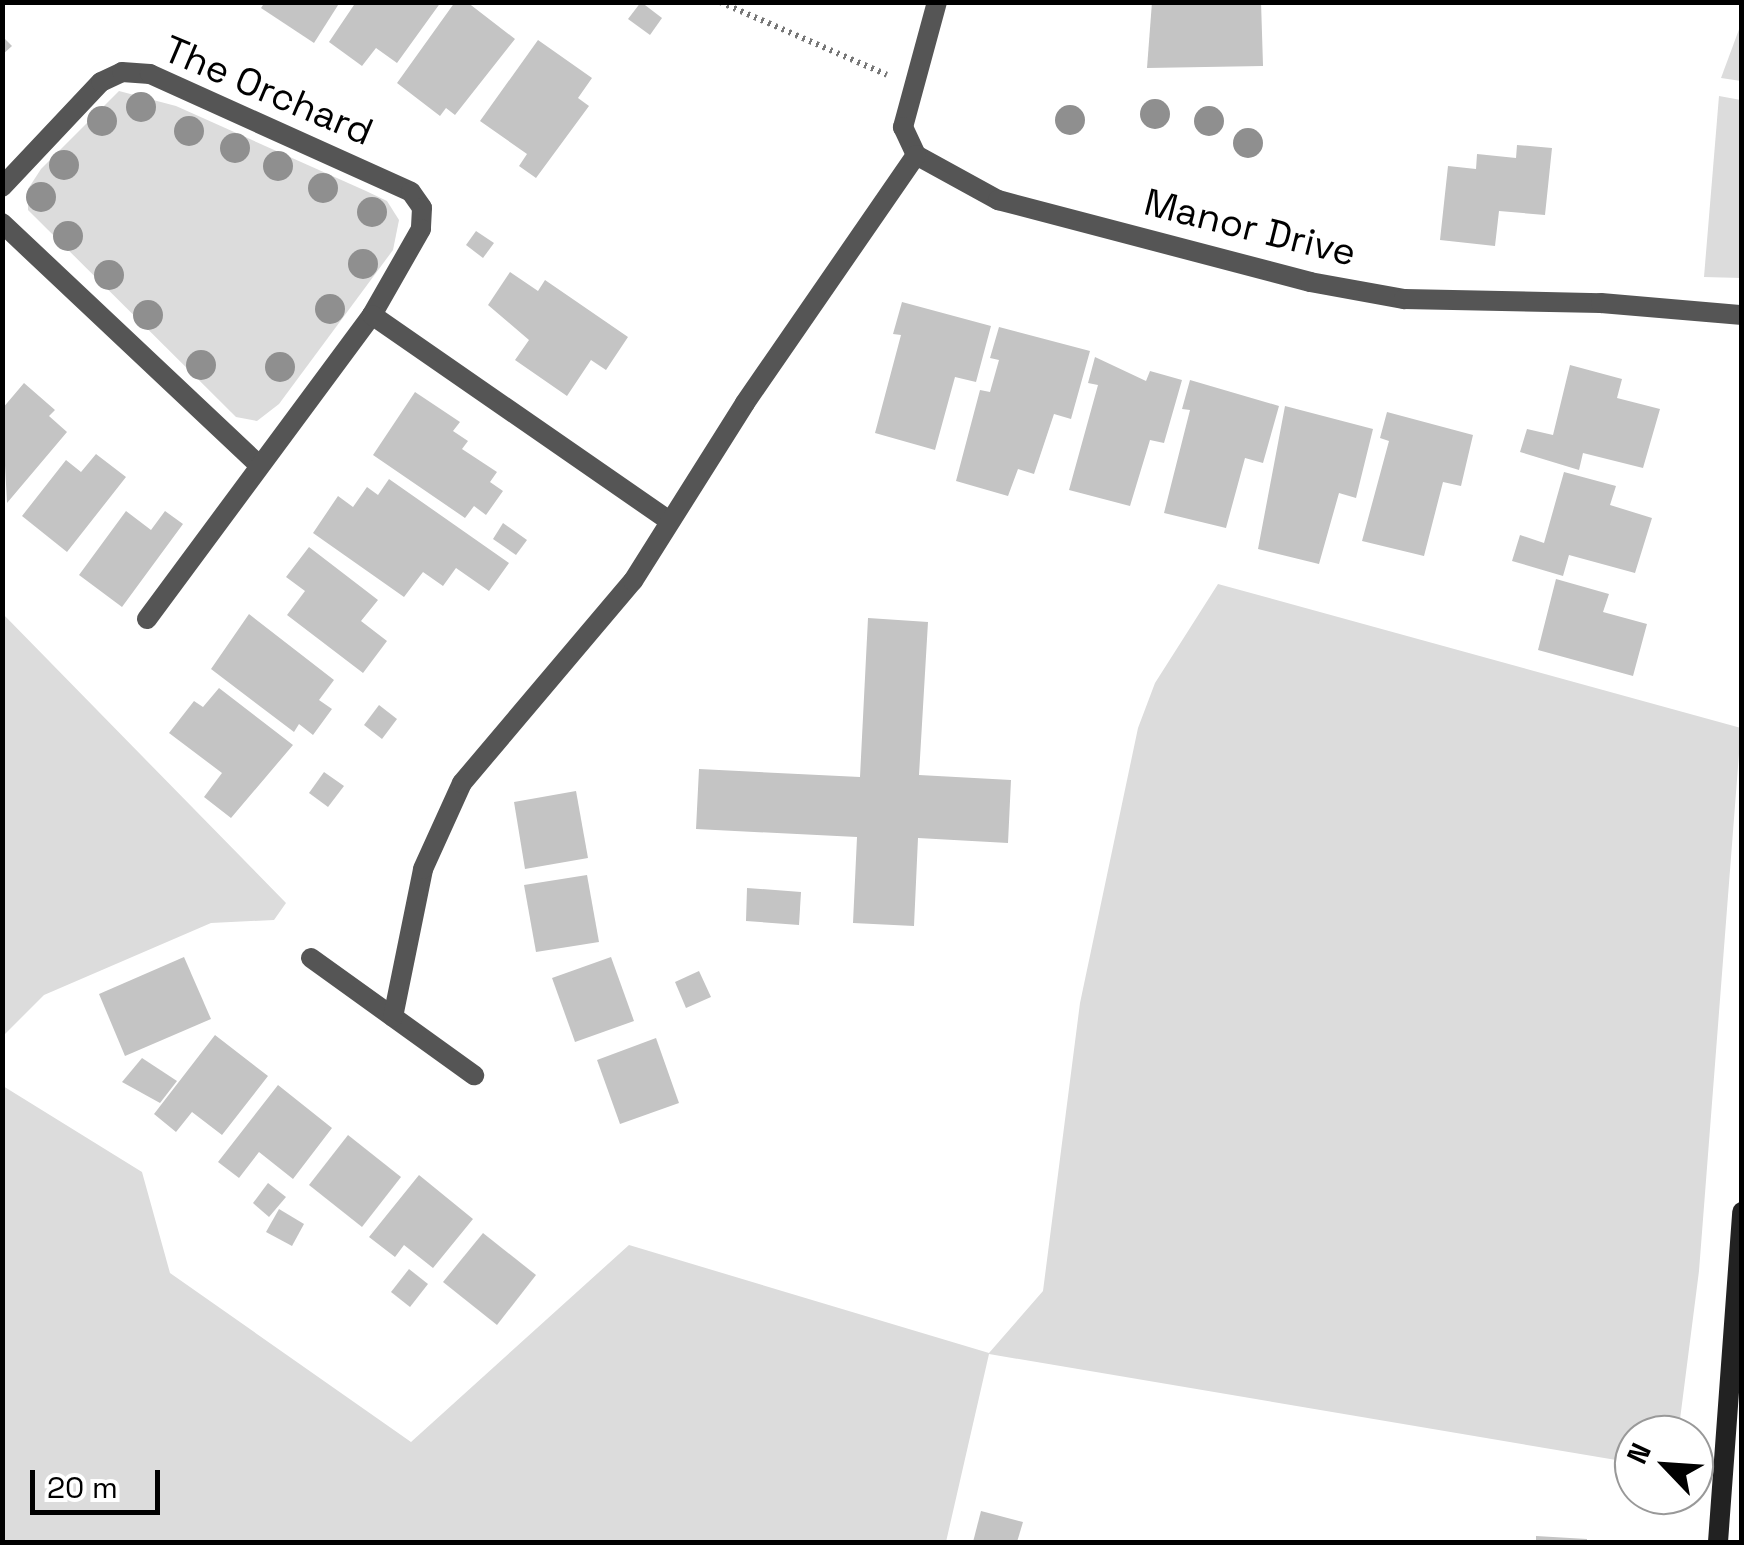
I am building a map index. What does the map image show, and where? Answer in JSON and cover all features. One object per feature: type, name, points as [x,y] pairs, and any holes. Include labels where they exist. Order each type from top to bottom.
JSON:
[{"type":"main road","points":[[1718,1542],[1742,1212]]},
{"type":"street","points":[[394,1017],[423,869],[462,783],[594,634],[916,155],[904,127],[937,2]]},
{"type":"street","name":"The Orchard","points":[[2,187],[100,82],[122,72],[150,74],[410,192],[422,208],[420,229],[372,315],[147,619]]},
{"type":"street","name":"Manor Drive","points":[[916,155],[998,200],[1310,282],[1404,299],[1601,303],[1742,315]]},
{"type":"street","points":[[2,223],[259,465]]},
{"type":"street","points":[[372,315],[670,521]]},
{"type":"street","points":[[311,958],[474,1076]]},
{"type":"path","points":[[720,2],[888,75]]},
{"type":"shaded area","points":[[1741,24],[1741,81],[1721,78]]},
{"type":"shaded area","points":[[119,91],[176,106],[366,191],[387,201],[399,220],[393,250],[279,404],[257,421],[236,417],[28,210],[28,189],[41,169]]},
{"type":"shaded area","points":[[1719,96],[1741,100],[1741,278],[1704,277]]},
{"type":"shaded area","points":[[1218,584],[1741,728],[1699,1271],[1681,1415],[1614,1415],[1614,1460],[989,1354],[946,1542],[3,1542],[3,1086],[142,1172],[170,1273],[411,1442],[629,1245],[989,1353],[1043,1291],[1080,1003],[1138,728],[1155,683]]},
{"type":"shaded area","points":[[3,614],[286,903],[274,920],[211,923],[44,995],[3,1036]]},
{"type":"building","points":[[265,2],[340,2],[314,43],[261,8]]},
{"type":"building","points":[[356,2],[441,2],[397,63],[376,48],[362,66],[329,42]]},
{"type":"building","points":[[455,2],[467,2],[515,39],[455,115],[446,108],[440,116],[397,83]]},
{"type":"building","points":[[641,2],[662,18],[650,35],[628,19]]},
{"type":"building","points":[[1152,2],[1261,2],[1263,66],[1147,68]]},
{"type":"building","points":[[2,36],[12,46],[2,55]]},
{"type":"building","points":[[538,40],[592,78],[578,98],[589,106],[536,178],[519,166],[527,154],[480,121]]},
{"type":"building","points":[[1517,145],[1552,148],[1545,215],[1499,211],[1495,246],[1440,240],[1448,166],[1476,169],[1477,154],[1516,158]]},
{"type":"building","points":[[476,231],[494,243],[483,258],[466,245]]},
{"type":"building","points":[[510,272],[538,291],[545,280],[628,337],[606,370],[591,360],[567,396],[515,360],[529,340],[488,305]]},
{"type":"building","points":[[902,302],[991,326],[976,382],[955,377],[935,450],[875,433],[901,335],[893,334]]},
{"type":"building","points":[[999,327],[1090,351],[1071,419],[1054,414],[1034,474],[1018,469],[1008,496],[956,481],[980,390],[990,392],[999,360],[990,358]]},
{"type":"building","points":[[1095,357],[1146,381],[1150,371],[1182,380],[1164,443],[1150,440],[1130,506],[1069,490],[1098,385],[1088,383]]},
{"type":"building","points":[[1570,365],[1622,379],[1617,398],[1660,409],[1643,468],[1583,453],[1579,470],[1520,452],[1527,429],[1553,435]]},
{"type":"building","points":[[1190,380],[1279,406],[1263,463],[1245,458],[1226,528],[1164,513],[1190,410],[1182,409]]},
{"type":"building","points":[[24,383],[55,410],[49,416],[67,432],[7,503],[2,409]]},
{"type":"building","points":[[415,392],[460,422],[453,431],[468,441],[462,449],[497,472],[490,482],[503,491],[486,515],[474,506],[465,518],[373,455]]},
{"type":"building","points":[[1285,406],[1373,429],[1356,498],[1339,493],[1319,564],[1258,549]]},
{"type":"building","points":[[1387,412],[1473,435],[1461,486],[1443,482],[1424,556],[1362,541],[1389,441],[1380,438]]},
{"type":"building","points":[[96,454],[126,477],[67,552],[22,516],[66,460],[81,472]]},
{"type":"building","points":[[1564,472],[1616,486],[1610,505],[1652,518],[1635,573],[1569,555],[1563,576],[1512,561],[1520,535],[1544,543]]},
{"type":"building","points":[[389,479],[509,563],[489,591],[456,568],[443,586],[423,572],[404,597],[313,533],[338,496],[353,507],[367,487],[378,495]]},
{"type":"building","points":[[126,511],[151,530],[165,511],[183,524],[122,607],[79,575]]},
{"type":"building","points":[[503,523],[527,540],[516,555],[493,539]]},
{"type":"building","points":[[309,547],[378,600],[361,621],[387,641],[363,673],[287,615],[305,591],[286,577]]},
{"type":"building","points":[[1556,579],[1609,594],[1603,612],[1647,624],[1633,676],[1538,650]]},
{"type":"building","points":[[249,614],[334,680],[319,700],[332,709],[313,735],[299,724],[294,732],[211,669]]},
{"type":"building","points":[[868,618],[928,622],[919,775],[1011,780],[1008,843],[918,838],[914,926],[853,923],[857,837],[696,829],[699,769],[860,777]]},
{"type":"building","points":[[219,688],[293,745],[231,818],[204,797],[222,773],[169,733],[194,701],[203,707]]},
{"type":"building","points":[[379,705],[397,719],[382,739],[364,725]]},
{"type":"building","points":[[324,772],[344,786],[328,807],[309,793]]},
{"type":"building","points":[[576,791],[588,858],[525,869],[514,802]]},
{"type":"building","points":[[587,875],[599,942],[536,952],[524,885]]},
{"type":"building","points":[[747,888],[801,892],[799,925],[746,921]]},
{"type":"building","points":[[184,957],[211,1019],[125,1056],[99,994]]},
{"type":"building","points":[[611,957],[634,1021],[575,1042],[552,978]]},
{"type":"building","points":[[699,971],[711,997],[686,1008],[675,982]]},
{"type":"building","points":[[215,1035],[268,1076],[222,1135],[192,1112],[176,1132],[154,1114]]},
{"type":"building","points":[[656,1038],[679,1103],[620,1124],[597,1060]]},
{"type":"building","points":[[142,1058],[177,1081],[160,1103],[122,1082]]},
{"type":"building","points":[[278,1085],[332,1128],[293,1179],[259,1152],[239,1178],[218,1162]]},
{"type":"building","points":[[348,1135],[401,1177],[362,1227],[309,1185]]},
{"type":"building","points":[[419,1175],[473,1219],[433,1268],[404,1245],[395,1257],[369,1237]]},
{"type":"building","points":[[268,1183],[286,1197],[269,1217],[253,1203]]},
{"type":"building","points":[[279,1209],[304,1224],[292,1246],[266,1232]]},
{"type":"building","points":[[483,1233],[536,1275],[497,1325],[443,1282]]},
{"type":"building","points":[[409,1269],[428,1284],[410,1307],[391,1292]]},
{"type":"building","points":[[981,1511],[1023,1522],[1017,1542],[973,1542]]},
{"type":"building","points":[[1536,1536],[1587,1539],[1587,1542],[1536,1542]]}]
